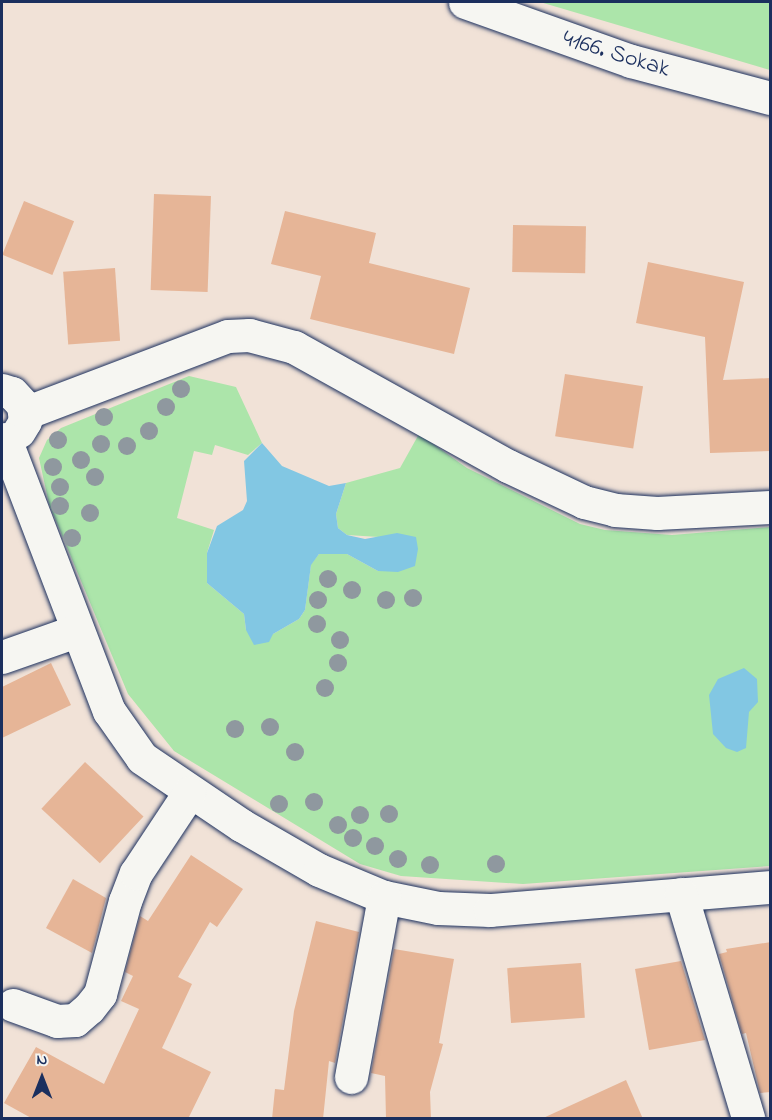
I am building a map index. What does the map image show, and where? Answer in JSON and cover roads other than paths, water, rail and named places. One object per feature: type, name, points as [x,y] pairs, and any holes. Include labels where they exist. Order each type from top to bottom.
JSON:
[{"type":"street","name":"4166. Sokak","points":[[465,2],[631,61],[771,98]]},
{"type":"street","points":[[25,413],[228,336],[249,335],[294,347],[508,466],[584,502],[615,510],[657,513],[771,507]]},
{"type":"street","points":[[2,390],[18,399],[25,413],[21,428],[3,440],[76,632],[109,711],[142,758],[189,793],[320,870],[384,897],[438,908],[490,910],[771,887]]},
{"type":"street","points":[[2,657],[76,632]]},
{"type":"street","points":[[13,1005],[57,1021],[75,1020],[89,1008],[100,994],[125,901],[136,873],[189,793]]},
{"type":"street","points":[[681,894],[748,1119]]},
{"type":"street","points":[[351,1077],[384,897]]},
{"type":"water","points":[[262,443],[282,466],[329,486],[346,483],[336,514],[338,528],[347,535],[365,539],[397,533],[416,537],[418,549],[415,566],[398,572],[378,571],[347,554],[319,554],[311,565],[305,610],[299,619],[273,634],[269,642],[254,645],[246,630],[244,614],[207,583],[207,553],[217,526],[243,510],[247,501],[244,461]]},
{"type":"water","points":[[744,668],[757,679],[758,702],[749,712],[746,748],[737,752],[726,748],[713,734],[709,695],[718,679]]}]
